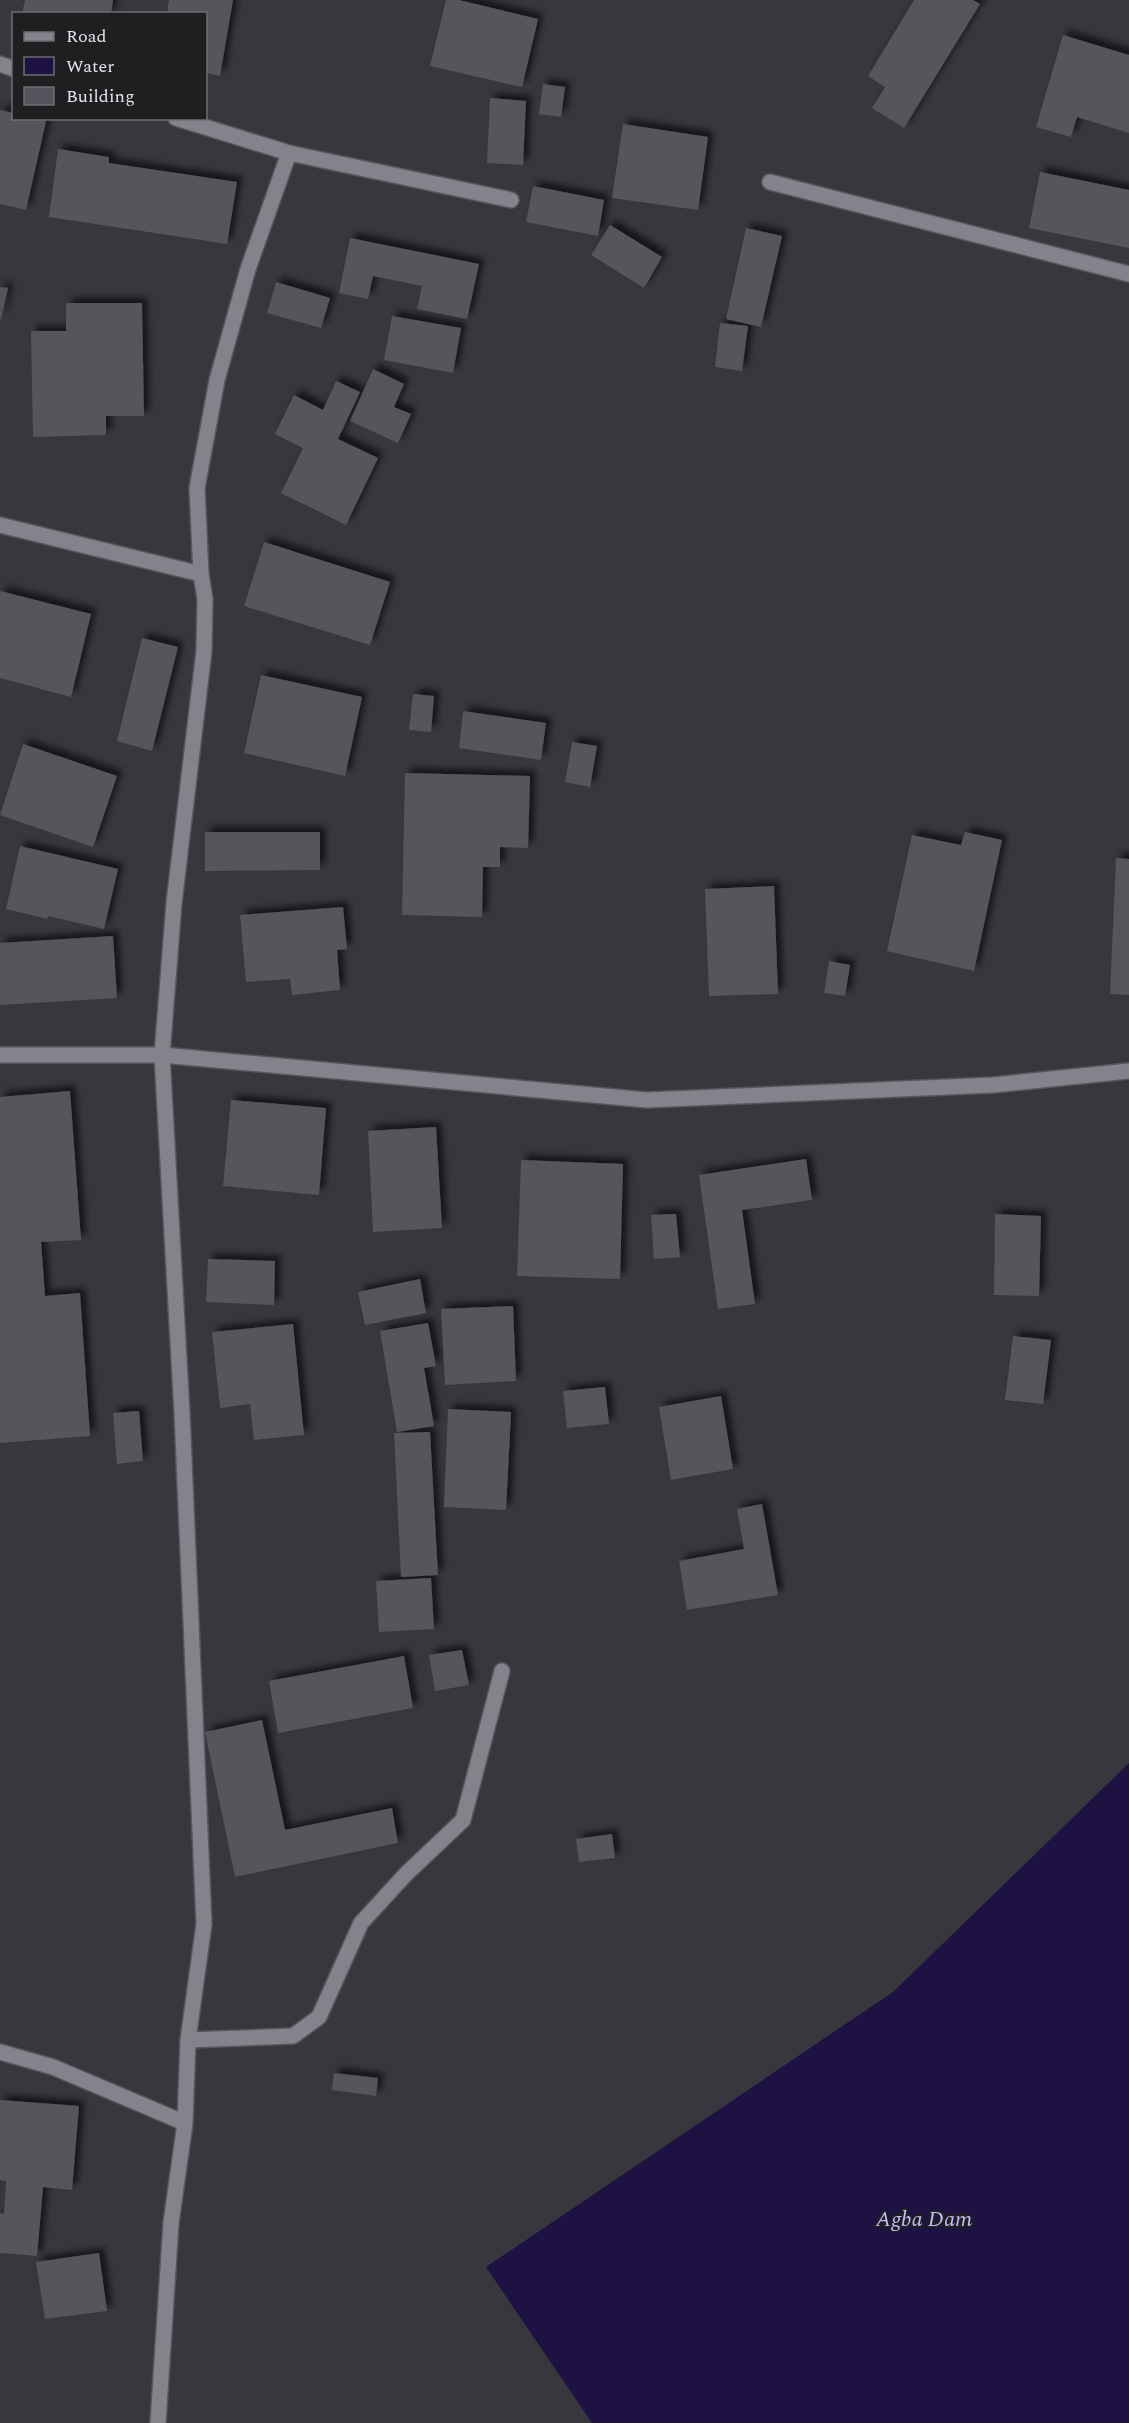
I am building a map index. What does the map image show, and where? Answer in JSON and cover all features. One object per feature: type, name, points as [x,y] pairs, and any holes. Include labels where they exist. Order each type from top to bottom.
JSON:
[{"type":"street","points":[[182,120],[289,153],[511,200]]},
{"type":"street","points":[[158,2423],[171,2223],[185,2123],[188,2040],[204,1924],[182,1425],[162,1055],[174,903],[204,651],[205,599],[201,574],[197,488],[217,380],[248,269],[289,153]]},
{"type":"street","points":[[770,182],[1129,274]]},
{"type":"street","points":[[0,525],[201,574]]},
{"type":"street","points":[[0,1055],[162,1055],[647,1100],[993,1085],[1129,1071]]},
{"type":"street","points":[[188,2040],[293,2036],[319,2017],[361,1923],[406,1874],[464,1820],[502,1671]]},
{"type":"street","points":[[0,2052],[53,2067],[185,2123]]},
{"type":"water","name":"Agba Dam","points":[[1129,1763],[1129,2423],[592,2423],[486,2267],[893,1992]]},
{"type":"building","points":[[25,0],[113,0],[111,12],[22,12]]},
{"type":"building","points":[[169,0],[233,0],[220,76],[207,73],[207,12],[167,12]]},
{"type":"building","points":[[446,0],[459,0],[538,19],[522,87],[430,66]]},
{"type":"building","points":[[914,0],[973,0],[980,4],[904,128],[872,108],[885,87],[868,76]]},
{"type":"building","points":[[1063,35],[1129,55],[1129,133],[1077,117],[1071,137],[1036,127]]},
{"type":"building","points":[[543,84],[565,87],[561,117],[539,114]]},
{"type":"building","points":[[490,98],[526,101],[523,165],[487,163]]},
{"type":"building","points":[[0,110],[12,113],[12,120],[46,121],[26,210],[0,204]]},
{"type":"building","points":[[623,124],[708,137],[698,210],[612,198]]},
{"type":"building","points":[[58,149],[109,157],[109,163],[237,182],[227,244],[49,217]]},
{"type":"building","points":[[1040,172],[1129,190],[1129,248],[1029,228]]},
{"type":"building","points":[[533,186],[604,200],[598,236],[526,222]]},
{"type":"building","points":[[610,225],[662,257],[644,288],[591,255]]},
{"type":"building","points":[[746,228],[782,236],[761,327],[726,319]]},
{"type":"building","points":[[350,238],[479,264],[467,319],[417,309],[422,286],[373,276],[368,299],[339,293]]},
{"type":"building","points":[[276,282],[330,298],[321,328],[267,313]]},
{"type":"building","points":[[0,287],[8,288],[1,319],[0,319]]},
{"type":"building","points":[[66,303],[142,303],[144,416],[106,416],[106,435],[33,437],[31,331],[66,331]]},
{"type":"building","points":[[392,316],[461,328],[453,373],[384,360]]},
{"type":"building","points":[[720,323],[748,326],[742,371],[715,367]]},
{"type":"building","points":[[373,369],[404,384],[394,407],[411,414],[398,443],[350,421]]},
{"type":"building","points":[[336,381],[360,392],[338,439],[378,458],[346,525],[281,493],[303,448],[275,434],[294,395],[323,410]]},
{"type":"building","points":[[264,542],[390,582],[370,645],[244,606]]},
{"type":"building","points":[[0,591],[91,614],[71,697],[0,678]]},
{"type":"building","points":[[142,638],[178,647],[152,751],[117,741]]},
{"type":"building","points":[[261,675],[362,697],[345,776],[244,753]]},
{"type":"building","points":[[413,694],[434,696],[431,732],[409,730]]},
{"type":"building","points":[[463,711],[546,723],[541,760],[459,748]]},
{"type":"building","points":[[572,742],[597,746],[590,787],[565,782]]},
{"type":"building","points":[[23,744],[117,776],[93,847],[0,815]]},
{"type":"building","points":[[405,773],[530,776],[528,848],[500,847],[500,867],[483,867],[482,917],[402,915]]},
{"type":"building","points":[[205,832],[320,832],[320,870],[205,871]]},
{"type":"building","points":[[965,832],[1002,840],[974,971],[887,951],[912,835],[961,845]]},
{"type":"building","points":[[20,846],[118,869],[104,929],[6,909]]},
{"type":"building","points":[[1116,858],[1129,859],[1129,995],[1110,994]]},
{"type":"building","points":[[774,886],[778,994],[709,996],[705,889]]},
{"type":"building","points":[[343,907],[347,949],[337,950],[340,990],[292,995],[290,979],[246,982],[240,915]]},
{"type":"building","points":[[113,936],[117,998],[0,1005],[0,943]]},
{"type":"building","points":[[829,961],[850,965],[845,996],[824,993]]},
{"type":"building","points":[[70,1091],[81,1240],[41,1242],[45,1296],[80,1293],[90,1436],[0,1443],[0,1097]]},
{"type":"building","points":[[231,1100],[326,1108],[319,1195],[223,1186]]},
{"type":"building","points":[[436,1127],[442,1228],[373,1232],[368,1131]]},
{"type":"building","points":[[806,1159],[812,1200],[742,1210],[755,1304],[718,1309],[699,1175]]},
{"type":"building","points":[[521,1160],[623,1164],[620,1279],[517,1276]]},
{"type":"building","points":[[676,1214],[680,1257],[654,1259],[651,1215]]},
{"type":"building","points":[[995,1214],[1041,1216],[1039,1296],[994,1295]]},
{"type":"building","points":[[208,1259],[275,1261],[274,1305],[206,1302]]},
{"type":"building","points":[[420,1279],[426,1313],[365,1325],[358,1292]]},
{"type":"building","points":[[513,1306],[516,1381],[445,1385],[441,1309]]},
{"type":"building","points":[[428,1323],[436,1366],[424,1368],[434,1426],[397,1432],[380,1331]]},
{"type":"building","points":[[293,1324],[304,1435],[254,1440],[250,1404],[220,1408],[212,1332]]},
{"type":"building","points":[[1013,1336],[1051,1340],[1043,1404],[1005,1400]]},
{"type":"building","points":[[605,1387],[609,1424],[567,1428],[563,1391]]},
{"type":"building","points":[[721,1396],[733,1469],[671,1480],[659,1407]]},
{"type":"building","points":[[448,1409],[511,1412],[506,1510],[444,1507]]},
{"type":"building","points":[[139,1411],[143,1461],[117,1464],[113,1413]]},
{"type":"building","points":[[430,1432],[438,1575],[401,1577],[394,1433]]},
{"type":"building","points":[[762,1504],[778,1595],[687,1610],[679,1561],[744,1549],[737,1509]]},
{"type":"building","points":[[431,1578],[434,1629],[379,1632],[376,1581]]},
{"type":"building","points":[[462,1650],[469,1685],[435,1691],[429,1655]]},
{"type":"building","points":[[404,1656],[413,1708],[278,1733],[269,1681]]},
{"type":"building","points":[[262,1720],[285,1830],[392,1808],[398,1843],[235,1877],[205,1732]]},
{"type":"building","points":[[612,1834],[615,1858],[579,1862],[576,1839]]},
{"type":"building","points":[[334,2073],[378,2078],[376,2096],[332,2090]]},
{"type":"building","points":[[0,2100],[79,2106],[72,2190],[43,2187],[37,2256],[0,2253],[0,2213],[4,2214],[6,2181],[0,2180]]},
{"type":"building","points":[[99,2253],[107,2311],[45,2319],[36,2262]]}]
